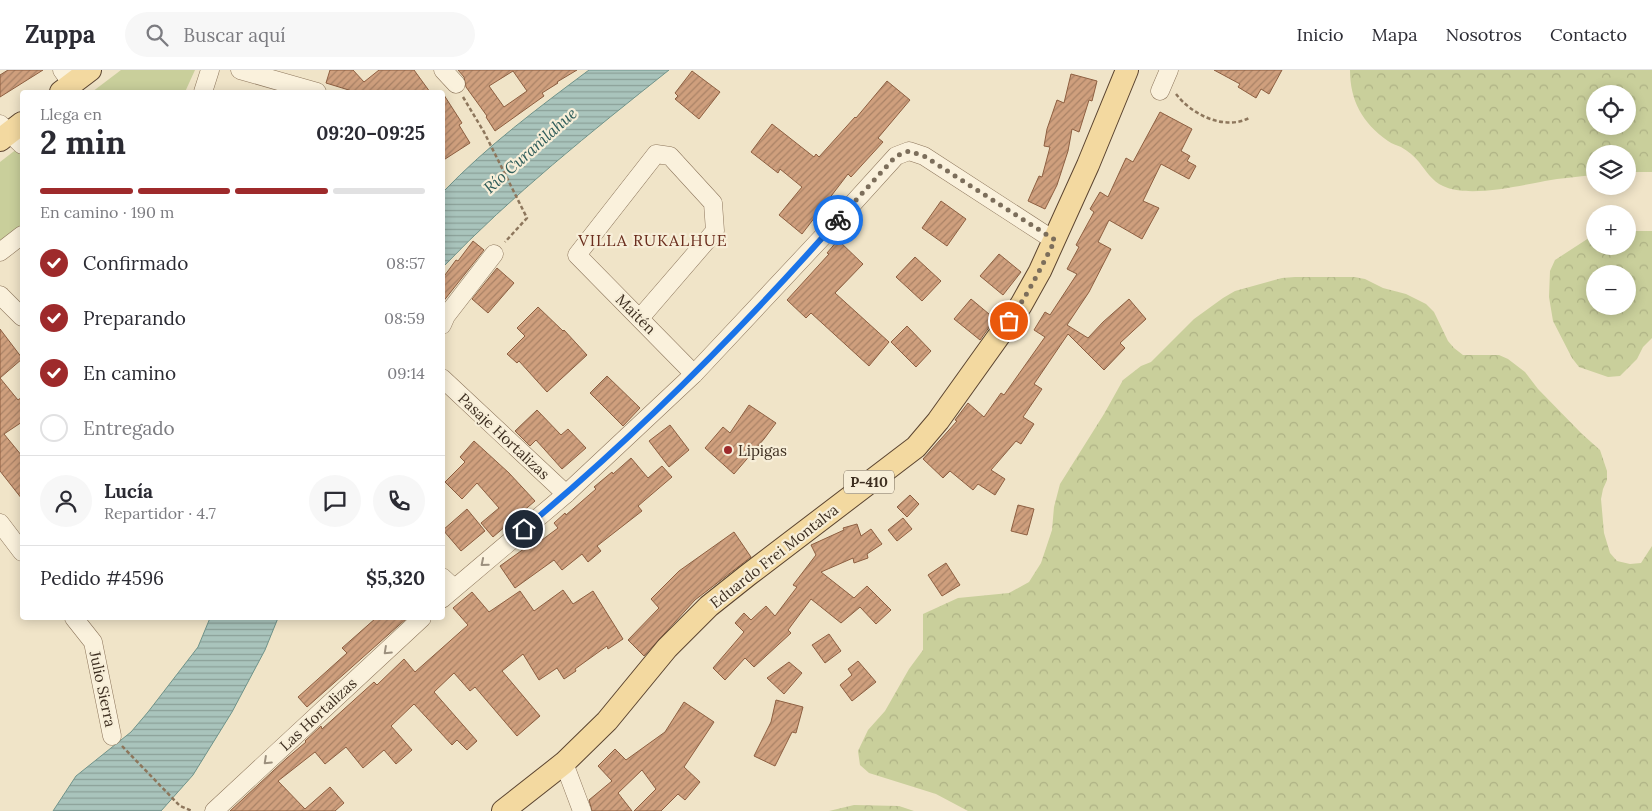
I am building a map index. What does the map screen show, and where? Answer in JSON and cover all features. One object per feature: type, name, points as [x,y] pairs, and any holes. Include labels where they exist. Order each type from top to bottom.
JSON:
[{"type":"main road","points":[[65,82],[90,70]]},
{"type":"main road","name":"Eduardo Frei Montalva","points":[[504,811],[564,763],[608,722],[667,648],[709,606],[916,447],[938,420],[1021,305],[1055,240],[1127,70]]},
{"type":"street","points":[[204,90],[210,70]]},
{"type":"street","points":[[240,70],[310,90]]},
{"type":"street","points":[[443,70],[456,84]]},
{"type":"street","points":[[1168,93],[1169,70]]},
{"type":"street","points":[[446,588],[566,494],[694,374],[890,162],[902,153],[909,151],[924,156],[1055,240]]},
{"type":"street","name":"Maitén","points":[[640,318],[715,232],[712,203],[670,156],[656,154],[577,255],[694,374]]},
{"type":"street","points":[[0,252],[20,237]]},
{"type":"street","points":[[445,318],[494,254]]},
{"type":"street","points":[[0,295],[20,315]]},
{"type":"street","name":"Pasaje Hortalizas","points":[[445,381],[566,494]]},
{"type":"street","points":[[0,523],[20,549]]},
{"type":"street","name":"Julio Sierra","points":[[76,620],[93,642],[112,736]]},
{"type":"street","name":"Las Hortalizas","points":[[214,811],[420,620]]},
{"type":"street","points":[[564,763],[582,811]]},
{"type":"path","points":[[456,84],[484,132],[527,218],[494,254]]},
{"type":"path","points":[[1168,93],[1185,105],[1212,119],[1230,123],[1242,122],[1249,118]]},
{"type":"path","points":[[112,736],[180,806],[192,811]]},
{"type":"green space","points":[[121,70],[195,70],[186,90],[95,90]]},
{"type":"green space","points":[[1350,70],[1652,70],[1652,172],[1636,172],[1636,145],[1586,145],[1586,176],[1493,190],[1466,191],[1453,189],[1443,186],[1436,181],[1411,154],[1388,141],[1371,127],[1359,110],[1352,91]]},
{"type":"green space","points":[[20,147],[20,230],[0,246],[0,162]]},
{"type":"green space","points":[[1636,231],[1652,231],[1652,338],[1643,347],[1637,359],[1620,376],[1608,377],[1579,367],[1572,358],[1553,321],[1549,297],[1550,271],[1555,260],[1586,240],[1586,255],[1636,255]]},
{"type":"green space","points":[[1354,277],[1365,279],[1383,288],[1406,294],[1426,304],[1434,312],[1448,341],[1454,348],[1463,355],[1499,355],[1508,359],[1525,372],[1538,389],[1600,450],[1607,471],[1607,480],[1601,499],[1604,533],[1610,553],[1617,561],[1630,564],[1641,563],[1652,546],[1652,811],[968,811],[936,794],[869,773],[860,765],[858,751],[868,730],[885,711],[909,669],[923,650],[923,614],[958,598],[1009,593],[1029,582],[1041,563],[1052,530],[1054,507],[1060,484],[1123,380],[1141,366],[1151,362],[1194,319],[1223,298],[1235,291],[1282,278]]},
{"type":"green space","points":[[854,805],[899,806],[914,811],[829,811]]},
{"type":"water","name":"Río Curanilahue","points":[[589,70],[669,70],[524,189],[445,265],[445,190],[495,143]]},
{"type":"water","points":[[209,620],[277,620],[265,650],[232,712],[193,775],[161,811],[53,811],[76,776],[131,732],[198,647]]},
{"type":"building","points":[[8,70],[43,70],[0,97],[0,75]]},
{"type":"building","points":[[330,70],[353,70],[364,82],[379,70],[414,70],[429,90],[349,90],[326,83]]},
{"type":"building","points":[[458,70],[577,70],[542,93],[544,96],[495,131],[487,116],[466,87],[464,77]],"holes":[[[513,71],[527,91],[504,107],[489,86]]]},
{"type":"building","points":[[1214,70],[1282,70],[1269,94],[1261,89],[1256,98],[1238,87],[1240,84]]},
{"type":"building","points":[[692,71],[720,92],[699,119],[675,99],[678,96],[675,93]]},
{"type":"building","points":[[1071,74],[1097,81],[1092,101],[1089,100],[1079,132],[1072,129],[1068,151],[1057,185],[1045,209],[1028,201],[1039,176],[1042,177],[1050,147],[1044,146],[1047,129],[1057,100],[1064,103]]},
{"type":"building","points":[[887,81],[910,100],[878,138],[883,142],[851,177],[848,174],[802,234],[779,215],[802,187],[780,169],[778,173],[751,152],[772,124],[814,157],[816,154],[819,157],[856,118]]},
{"type":"building","points":[[445,97],[462,123],[459,125],[470,143],[445,159]]},
{"type":"building","points":[[1160,112],[1192,129],[1181,151],[1190,156],[1187,161],[1196,166],[1189,179],[1161,164],[1143,201],[1159,208],[1142,239],[1109,220],[1098,242],[1111,249],[1089,292],[1067,325],[1088,338],[1129,299],[1146,319],[1120,343],[1125,348],[1104,370],[1068,334],[1034,384],[1042,389],[1023,417],[1034,424],[1021,444],[1016,441],[991,470],[1005,479],[995,495],[978,484],[973,490],[950,471],[943,478],[923,459],[957,421],[955,420],[968,403],[984,417],[1001,393],[1004,395],[1045,337],[1034,330],[1045,312],[1050,315],[1077,274],[1067,269],[1079,247],[1076,245],[1094,212],[1090,209],[1100,192],[1108,197],[1126,158],[1133,162]]},
{"type":"building","points":[[941,201],[966,219],[947,246],[922,228]]},
{"type":"building","points":[[838,240],[863,264],[835,293],[889,342],[869,366],[811,313],[806,318],[787,300],[829,254],[827,253]]},
{"type":"building","points":[[473,241],[484,250],[445,299],[445,275],[456,260],[458,261]]},
{"type":"building","points":[[999,254],[1021,272],[1003,295],[980,276]]},
{"type":"building","points":[[915,257],[941,281],[922,301],[896,277]]},
{"type":"building","points":[[497,268],[514,283],[488,313],[472,299]]},
{"type":"building","points":[[971,299],[995,319],[980,340],[954,319]]},
{"type":"building","points":[[538,307],[564,330],[587,355],[547,392],[519,361],[517,363],[507,354],[525,336],[517,328]]},
{"type":"building","points":[[907,326],[931,351],[916,367],[891,342]]},
{"type":"building","points":[[0,329],[20,355],[20,361],[0,378]]},
{"type":"building","points":[[607,376],[640,408],[623,426],[590,393]]},
{"type":"building","points":[[0,378],[18,400],[20,398],[20,423],[4,434],[20,454],[20,496],[0,471]]},
{"type":"building","points":[[749,405],[776,423],[734,474],[705,448],[723,427],[730,433]]},
{"type":"building","points":[[537,410],[561,435],[568,429],[586,448],[562,469],[536,440],[530,446],[515,431]]},
{"type":"building","points":[[670,425],[689,450],[669,467],[649,441]]},
{"type":"building","points":[[474,441],[509,473],[535,501],[493,537],[481,523],[499,508],[477,483],[462,499],[445,482],[465,462],[460,457]]},
{"type":"building","points":[[631,458],[648,478],[662,466],[672,477],[638,506],[642,511],[597,546],[601,551],[588,562],[582,554],[562,570],[554,560],[515,588],[500,566],[528,546],[530,549],[558,528],[554,523],[596,489],[594,487]]},
{"type":"building","points":[[910,495],[919,504],[907,517],[897,507]]},
{"type":"building","points":[[1018,505],[1034,509],[1027,535],[1011,531]]},
{"type":"building","points":[[467,509],[485,531],[461,551],[445,532],[445,528]]},
{"type":"building","points":[[903,518],[912,529],[897,541],[888,530]]},
{"type":"building","points":[[857,524],[861,536],[871,529],[882,544],[867,554],[868,558],[854,563],[853,558],[821,572],[854,598],[867,586],[891,610],[876,624],[860,607],[841,623],[811,599],[788,630],[791,633],[754,667],[745,658],[725,680],[713,668],[744,632],[735,623],[744,613],[751,620],[766,606],[775,616],[797,587],[793,585],[816,555],[811,545],[844,530],[843,528]]},
{"type":"building","points":[[734,532],[751,557],[695,600],[644,656],[628,640],[659,608],[651,599],[679,571]]},
{"type":"building","points":[[946,563],[960,585],[942,596],[928,575]]},
{"type":"building","points":[[563,590],[573,604],[593,591],[623,639],[608,649],[607,646],[564,679],[557,668],[539,680],[523,654],[502,671],[540,716],[517,736],[475,687],[470,691],[454,673],[434,692],[477,741],[467,750],[457,740],[452,745],[414,704],[391,726],[412,750],[396,764],[384,750],[363,768],[346,747],[325,764],[315,752],[278,781],[305,809],[330,787],[344,803],[335,811],[230,811],[321,726],[322,729],[374,682],[377,685],[404,659],[415,672],[468,625],[453,608],[472,592],[489,612],[520,591],[534,611]]},
{"type":"building","points":[[374,620],[405,620],[307,707],[298,697],[347,653],[342,648]]},
{"type":"building","points":[[829,634],[841,651],[825,663],[812,645]]},
{"type":"building","points":[[858,661],[876,682],[852,701],[840,685],[852,675],[848,669]]},
{"type":"building","points":[[789,662],[802,673],[784,694],[767,678]]},
{"type":"building","points":[[776,700],[803,707],[796,733],[792,732],[775,766],[754,756],[771,722]]},
{"type":"building","points":[[684,702],[714,722],[684,767],[700,782],[685,800],[678,794],[661,811],[634,811],[656,789],[642,770],[618,793],[632,811],[592,811],[589,800],[612,781],[598,766],[615,749],[626,760],[665,732]]},
{"type":"way so far","points":[[838,220],[896,156],[909,151],[924,156],[1055,240],[1021,305],[1009,321]]},
{"type":"place","name":"Lipigas","points":[[728,450]]},
{"type":"district","name":"VILLA RUKALHUE","points":[[653,240]]},
{"type":"route","points":[[524,529],[566,494],[694,374],[838,220]]}]
